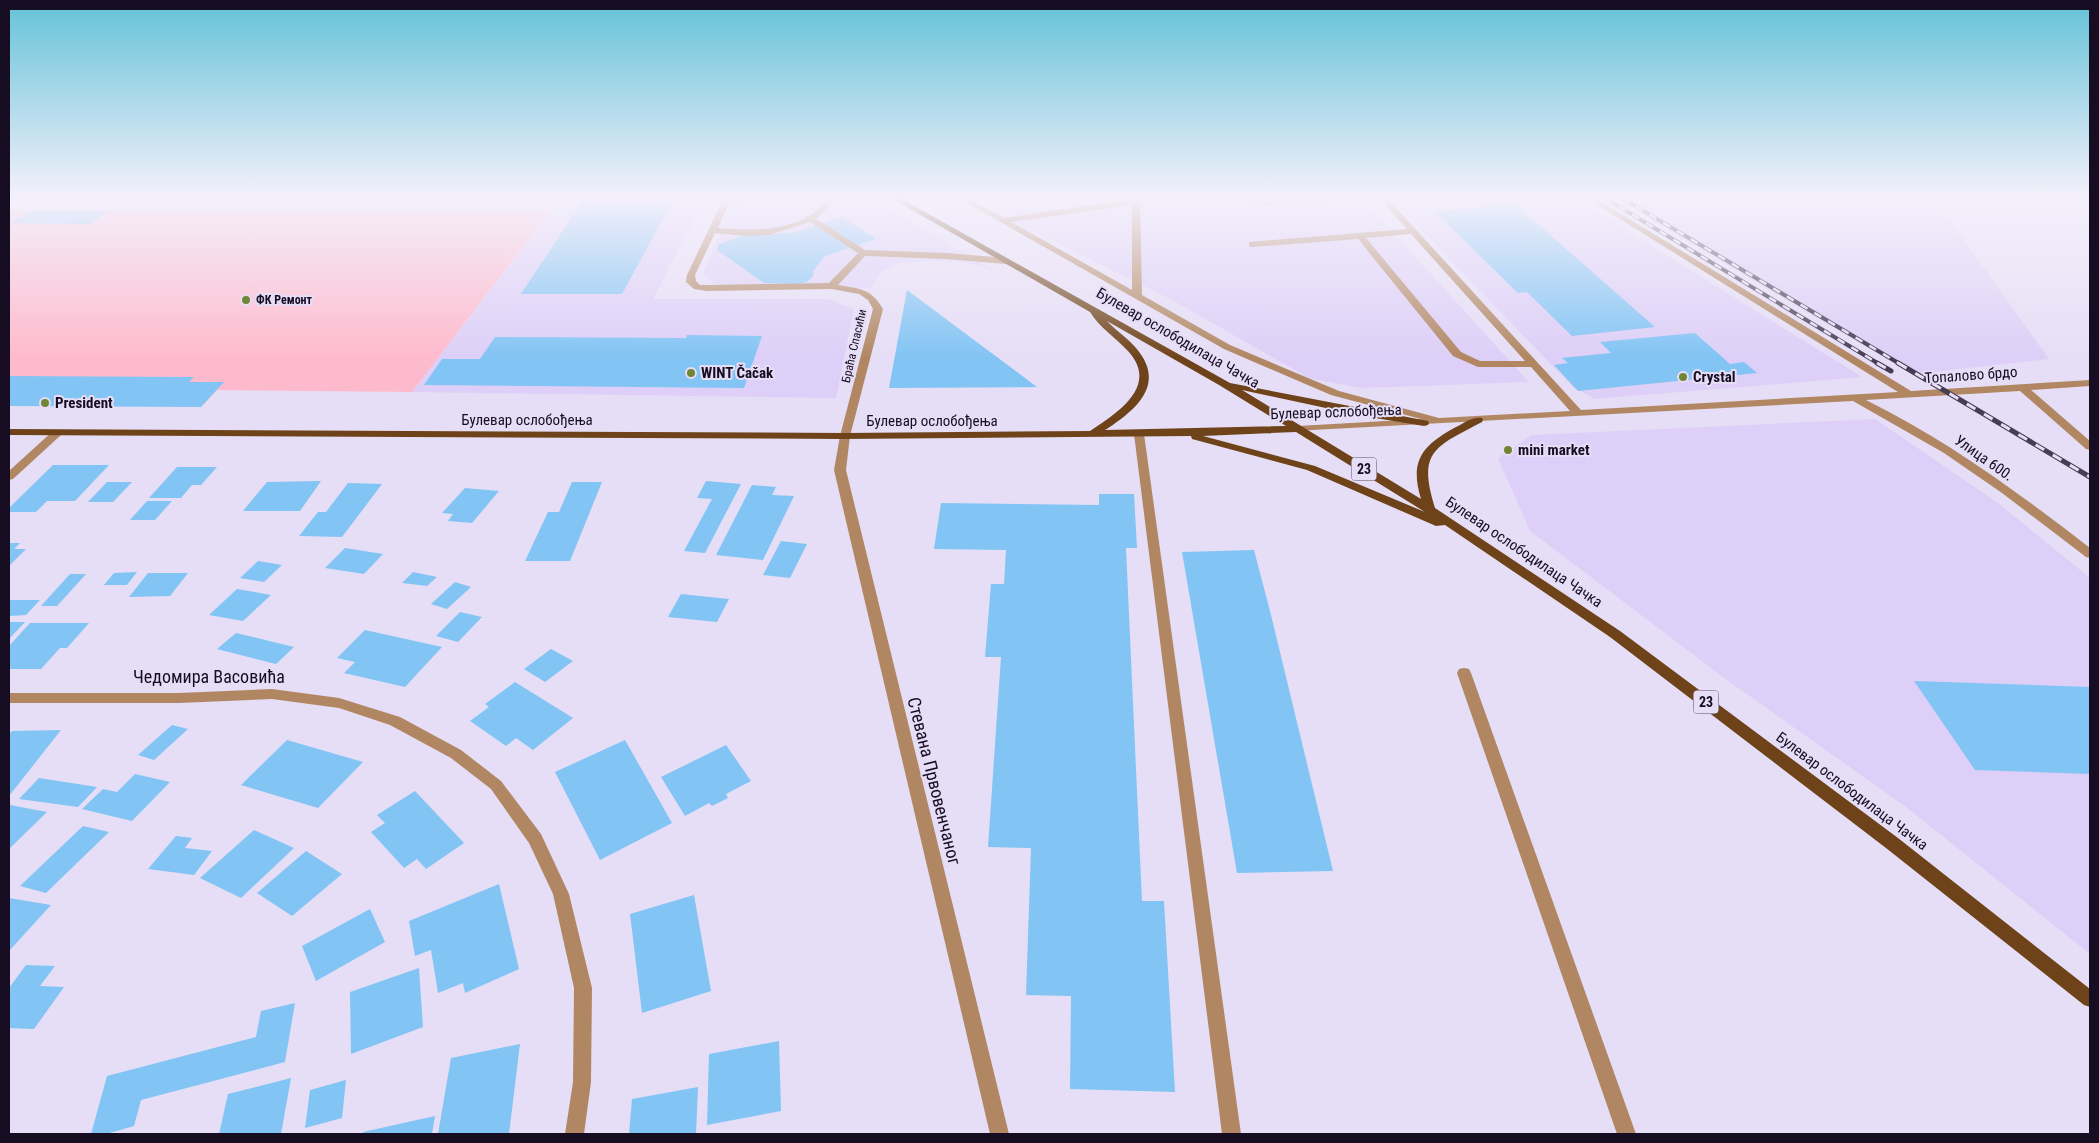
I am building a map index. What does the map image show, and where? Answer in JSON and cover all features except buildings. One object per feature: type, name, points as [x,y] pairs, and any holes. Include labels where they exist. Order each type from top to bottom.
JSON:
[{"type":"main road","name":"Булевар ослободилаца Чачка","points":[[989,251],[1223,383],[1430,510],[1615,634],[1892,843],[2090,999]]},
{"type":"main road","points":[[1092,309],[1101,323],[1140,359],[1145,370],[1145,382],[1134,402],[1116,418],[1092,434]]},
{"type":"main road","points":[[1223,383],[1364,413],[1424,423]]},
{"type":"main road","points":[[1430,510],[1421,479],[1421,466],[1425,455],[1440,440],[1478,420]]},
{"type":"main road","name":"Булевар ослобођења","points":[[9,432],[845,436],[1139,434],[1298,429]]},
{"type":"main road","points":[[1184,433],[1311,468],[1387,502],[1458,529]]},
{"type":"street","name":"Браћа Спасићи","points":[[703,251],[691,275],[690,282],[697,286],[707,288],[832,286],[862,292],[872,298],[878,309],[845,436]]},
{"type":"street","points":[[860,251],[1006,261]]},
{"type":"street","points":[[1057,251],[1227,347],[1335,393],[1446,422]]},
{"type":"street","points":[[1137,251],[1137,297]]},
{"type":"street","points":[[1373,251],[1457,354],[1478,364],[1533,364]]},
{"type":"street","points":[[1431,251],[1578,414]]},
{"type":"street","points":[[1677,251],[1910,395]]},
{"type":"street","points":[[832,286],[863,253]]},
{"type":"street","name":"Топалово брдо","points":[[1854,398],[2090,383]]},
{"type":"street","points":[[2022,386],[2090,447]]},
{"type":"street","name":"Булевар ослобођења","points":[[1298,429],[1854,398]]},
{"type":"street","name":"Улица 600.","points":[[1854,398],[1900,420],[1927,437],[1989,478],[2090,554]]},
{"type":"street","points":[[9,477],[57,433]]},
{"type":"street","points":[[1139,434],[1232,1134]]},
{"type":"street","name":"Стевана Првовенчаног","points":[[845,436],[840,470],[1000,1134]]},
{"type":"street","points":[[1464,673],[1627,1134]]},
{"type":"street","name":"Чедомира Васовића","points":[[9,698],[178,698],[272,694],[339,703],[394,721],[456,754],[496,785],[535,839],[561,894],[583,988],[582,1082],[575,1134]]},
{"type":"shaded area","name":"ФК Ремонт","points":[[9,251],[519,251],[412,392],[217,390],[201,407],[9,402]]},
{"type":"shaded area","points":[[520,251],[678,251],[653,299],[828,299],[854,309],[836,398],[412,392]]},
{"type":"shaded area","points":[[712,251],[961,251],[994,270],[962,262],[928,261],[900,263],[881,272],[870,288],[714,284],[703,274]]},
{"type":"shaded area","points":[[1074,251],[1410,251],[1529,382],[1362,388],[1309,378],[1174,301]]},
{"type":"shaded area","points":[[1442,251],[1661,251],[1862,377],[1595,399],[1574,388]]},
{"type":"shaded area","points":[[1704,251],[1972,251],[2049,359],[1913,374]]},
{"type":"shaded area","points":[[1875,419],[1998,503],[2090,578],[2090,954],[1906,807],[1727,680],[1530,531],[1498,458],[1532,435]]},
{"type":"railway","points":[[1693,251],[1879,364]]},
{"type":"railway","points":[[1711,251],[1900,364]]},
{"type":"railway","points":[[1877,363],[1891,371]]},
{"type":"railway","points":[[1898,363],[2090,477]]},
{"type":"place","name":"ФК Ремонт","points":[[246,300]]},
{"type":"place","name":"WINT Čačak","points":[[691,373]]},
{"type":"place","name":"Crystal","points":[[1683,377]]},
{"type":"place","name":"President","points":[[45,403]]},
{"type":"place","name":"mini market","points":[[1508,450]]}]
